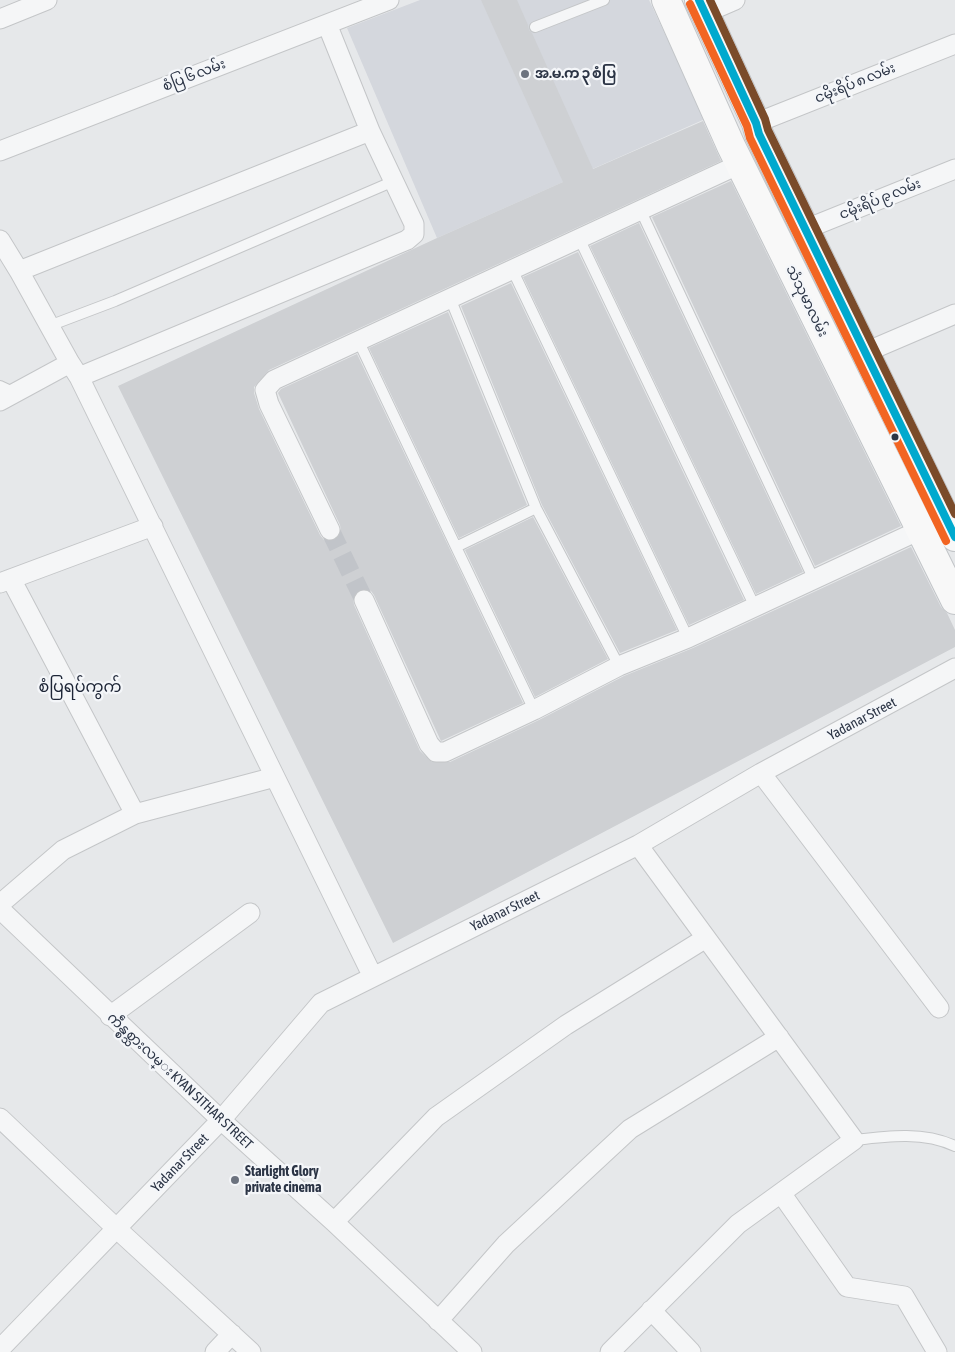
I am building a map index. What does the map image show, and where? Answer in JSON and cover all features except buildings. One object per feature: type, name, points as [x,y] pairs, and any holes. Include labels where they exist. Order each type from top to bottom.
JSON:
[{"type":"main road","name":"သံသုမာလမ်း","points":[[666,0],[735,155],[955,600]]},
{"type":"main road","points":[[702,6],[757,128],[955,537]]},
{"type":"main road","points":[[735,155],[757,128]]},
{"type":"street","points":[[0,19],[47,0]]},
{"type":"street","name":"စံပြ ၆ လမ်း","points":[[0,151],[389,0]]},
{"type":"street","points":[[702,6],[735,0]]},
{"type":"street","points":[[5,393],[75,370],[407,240],[414,234],[414,224],[370,131],[327,24]]},
{"type":"street","name":"ငမိုးရိပ် ၈ လမ်း","points":[[757,128],[955,44]]},
{"type":"street","points":[[19,271],[370,131]]},
{"type":"street","points":[[330,530],[269,404],[265,390],[274,380],[640,210],[735,155]]},
{"type":"street","name":"ငမိုးရိပ် ၉ လမ်း","points":[[806,229],[955,169]]},
{"type":"street","points":[[0,240],[75,370],[373,977]]},
{"type":"street","points":[[866,352],[955,314]]},
{"type":"street","points":[[135,814],[6,581],[153,526]]},
{"type":"street","points":[[364,600],[429,744],[436,752],[445,752],[534,710],[619,666],[688,638],[920,530]]},
{"type":"street","name":"Yadanar Street","points":[[0,1349],[221,1120],[321,1003],[638,845],[761,773],[955,668]]},
{"type":"street","points":[[761,773],[939,1008]]},
{"type":"street","points":[[0,904],[63,850],[135,814],[275,777]]},
{"type":"street","points":[[610,1352],[738,1224],[854,1140],[638,845]]},
{"type":"street","name":"ကဵန္စစ္သားလမ္း KYAN SITHAR STREET","points":[[0,909],[110,1016],[472,1352]]},
{"type":"street","points":[[110,1016],[250,913]]},
{"type":"street","points":[[334,1222],[436,1117],[566,1026],[706,938]]},
{"type":"street","points":[[438,1321],[506,1244],[630,1129],[778,1036]]},
{"type":"street","points":[[0,1118],[251,1352]]},
{"type":"street","points":[[780,1193],[847,1287],[904,1296],[937,1352]]},
{"type":"street","points":[[651,1310],[691,1352]]},
{"type":"street","points":[[215,1352],[232,1334]]},
{"type":"lane","points":[[535,27],[604,0]]},
{"type":"lane","points":[[49,326],[115,301],[394,181]]},
{"type":"lane","points":[[640,210],[814,580]]},
{"type":"lane","points":[[579,238],[755,607]]},
{"type":"lane","points":[[512,269],[688,638]]},
{"type":"lane","points":[[450,298],[536,508],[619,666]]},
{"type":"lane","points":[[358,340],[534,710]]},
{"type":"lane","points":[[456,547],[536,508]]},
{"type":"lane","points":[[854,1140],[913,1135],[948,1142],[955,1146]]},
{"type":"shaded area","name":"အ.မ.က ၃ စံပြ","points":[[420,0],[649,0],[705,119],[437,238],[347,28]]},
{"type":"tunnel","points":[[330,530],[364,600]]},
{"type":"transit line","points":[[699,0],[756,123],[759,134],[955,537]]},
{"type":"transit line","points":[[710,0],[765,119],[768,130],[955,514]]},
{"type":"transit line","points":[[690,4],[747,126],[750,138],[946,541]]},
{"type":"place","name":"အ.မ.က ၃ စံပြ","points":[[525,74]]},
{"type":"place","name":"Starlight Glory private cinema","points":[[235,1180]]},
{"type":"district","name":"စံပြရပ်ကွက်","points":[[80,687]]}]
